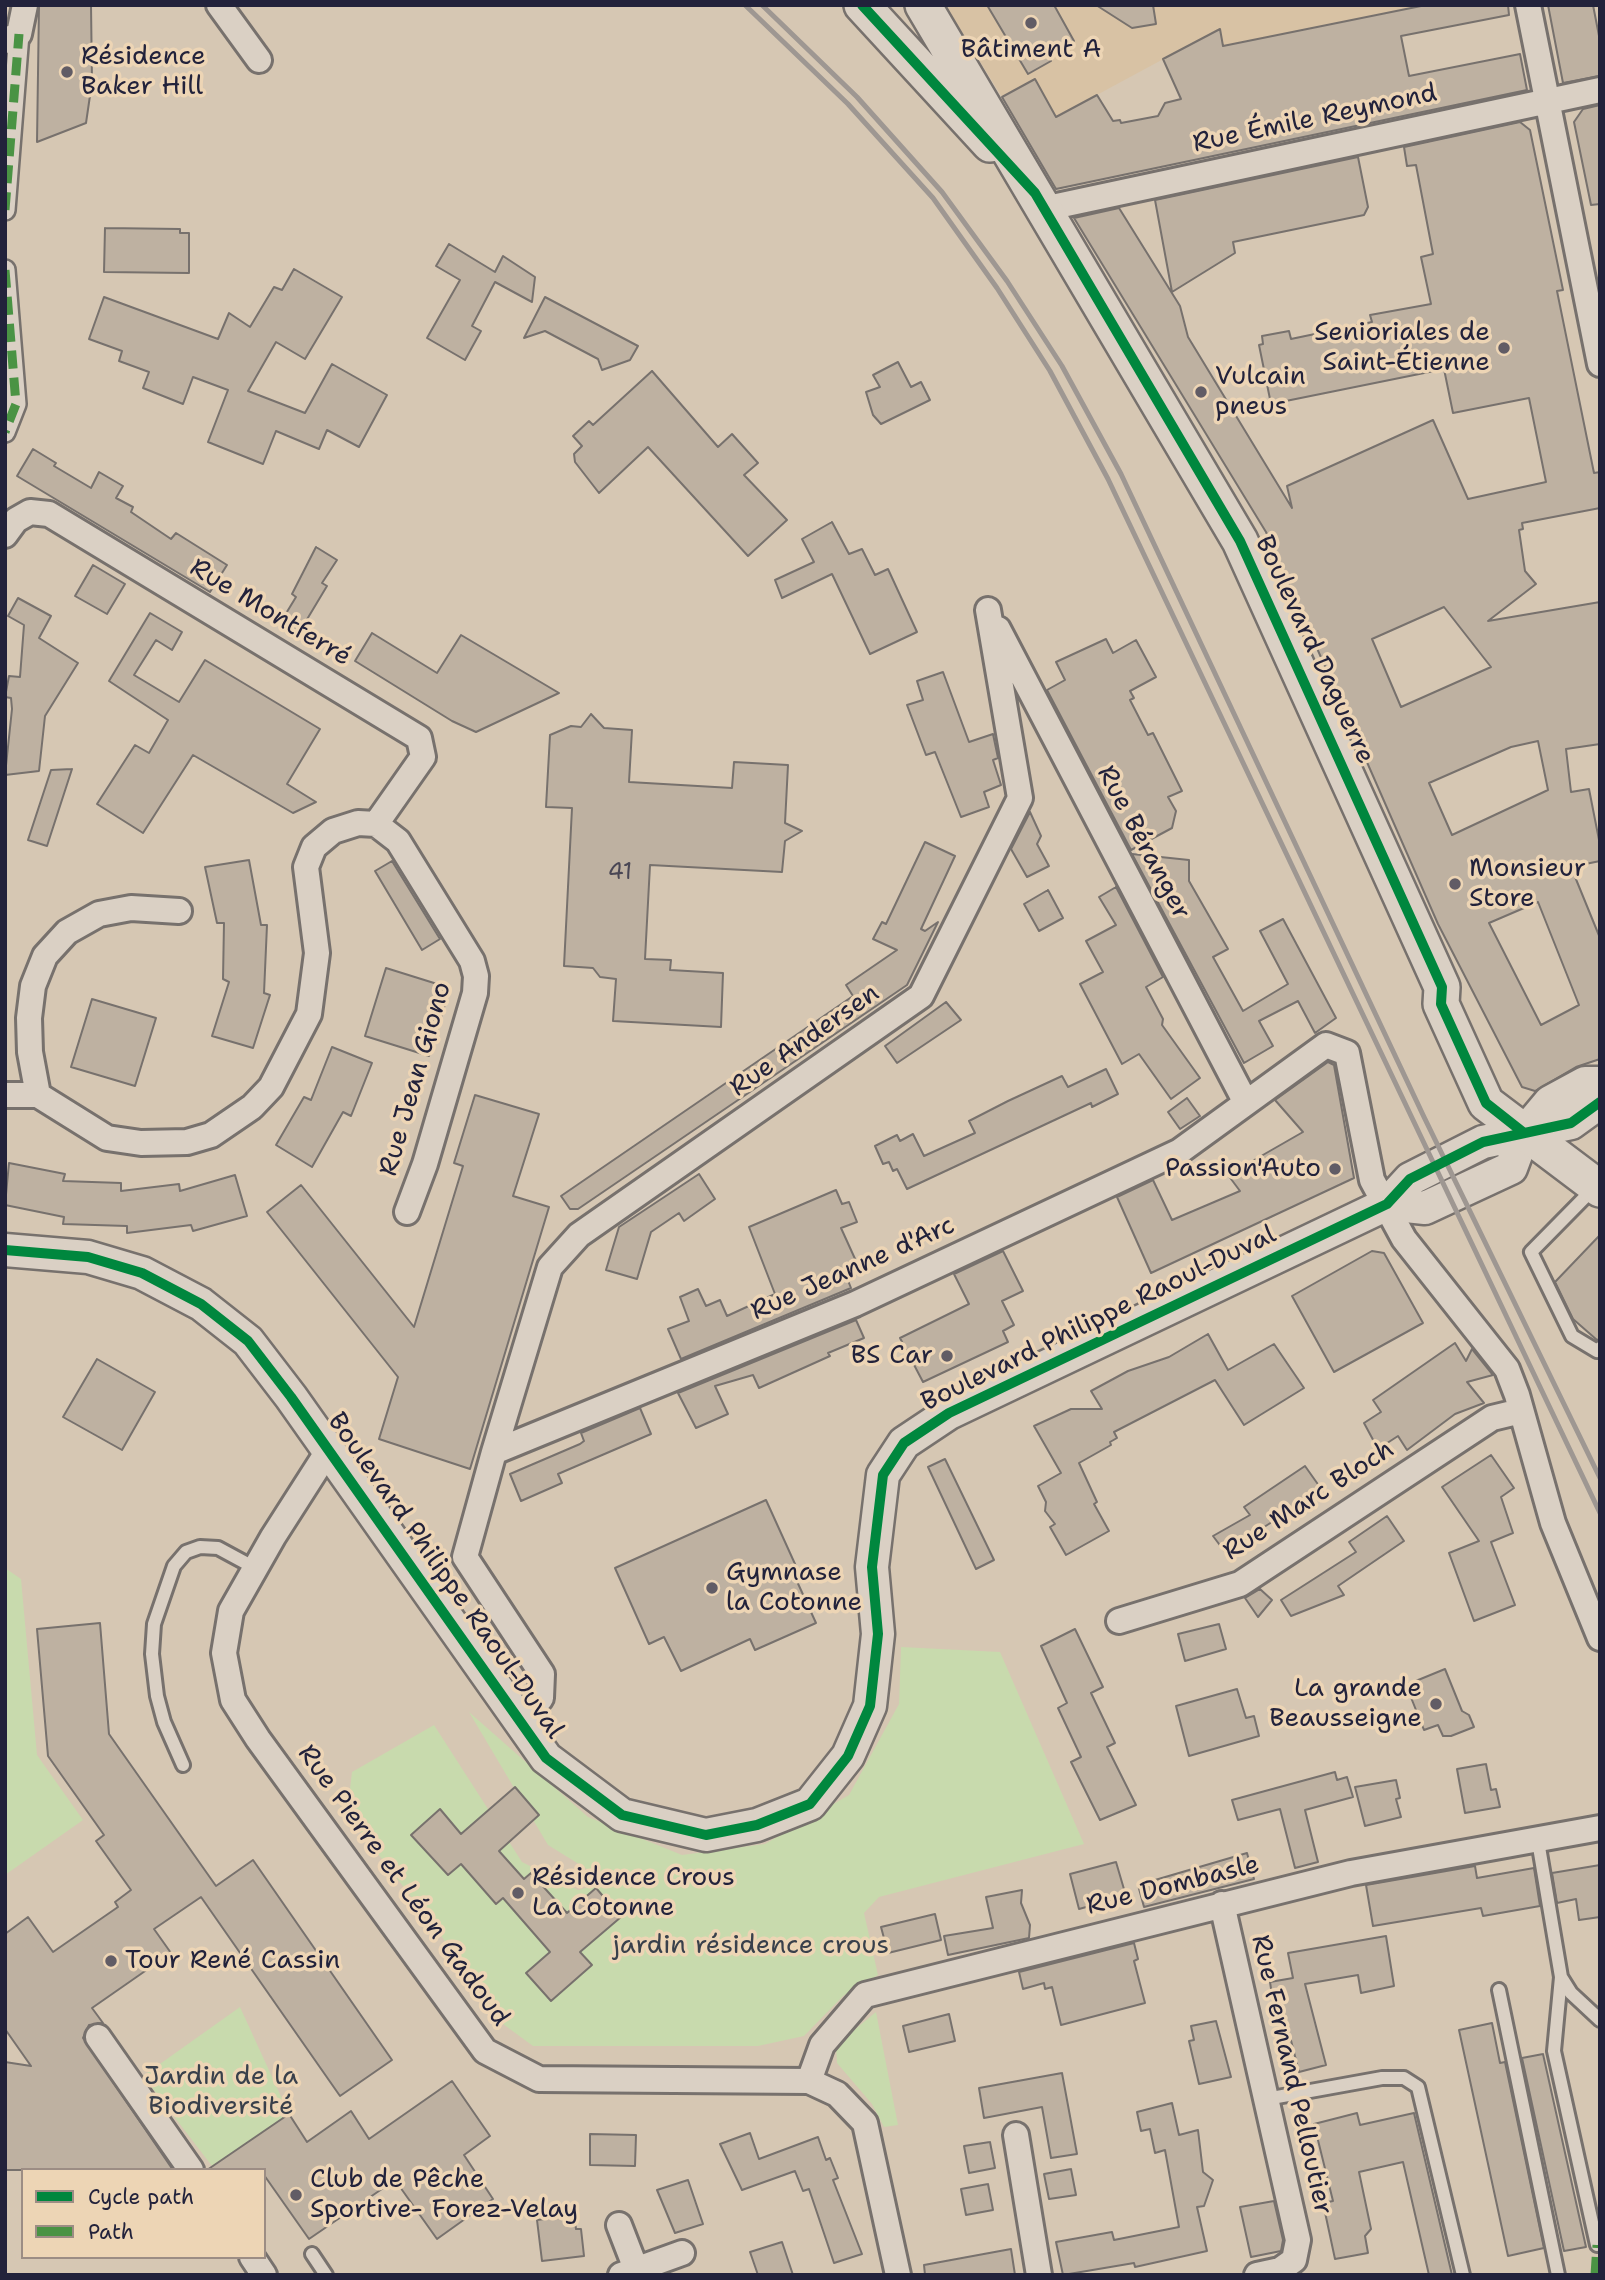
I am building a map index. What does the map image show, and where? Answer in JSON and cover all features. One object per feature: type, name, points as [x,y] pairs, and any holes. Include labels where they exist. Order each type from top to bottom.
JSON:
[{"type":"main road","points":[[862,5],[1039,201]]},
{"type":"main road","name":"Boulevard Daguerre","points":[[923,5],[1240,541],[1442,987],[1441,1004],[1486,1102],[1598,1187]]},
{"type":"main road","points":[[952,51],[956,107]]},
{"type":"street","points":[[5,210],[12,37],[26,5]]},
{"type":"street","points":[[219,5],[259,60]]},
{"type":"street","points":[[1528,5],[1547,100],[1593,292],[1600,364]]},
{"type":"street","name":"Rue Émile Reymond","points":[[1039,201],[1600,90]]},
{"type":"street","points":[[5,270],[16,404],[5,432]]},
{"type":"street","name":"Rue Montferré","points":[[5,535],[16,520],[30,512],[48,514],[419,738],[423,757],[376,824]]},
{"type":"street","name":"Rue Béranger","points":[[988,610],[1246,1103]]},
{"type":"street","name":"Rue Andersen","points":[[494,1452],[550,1267],[579,1235],[921,996],[1020,798],[988,610]]},
{"type":"street","points":[[5,1095],[38,1095],[107,1138],[141,1143],[187,1142],[211,1135],[252,1107],[271,1087],[309,1014],[317,953],[306,867],[314,847],[333,831],[358,823],[376,824]]},
{"type":"street","name":"Rue Jean Giono","points":[[376,824],[398,841],[472,961],[476,976],[475,993],[425,1164],[407,1212]]},
{"type":"street","points":[[38,1095],[30,1052],[29,1018],[33,986],[45,956],[67,932],[99,914],[131,908],[179,911]]},
{"type":"street","name":"Rue Jeanne d'Arc","points":[[494,1452],[855,1304],[1180,1152],[1326,1045],[1347,1053],[1372,1180],[1387,1204]]},
{"type":"street","points":[[1387,1204],[1425,1209],[1511,1168],[1524,1133],[1550,1102],[1585,1083],[1600,1083]]},
{"type":"street","points":[[1524,1133],[1570,1123],[1600,1102]]},
{"type":"street","points":[[1387,1204],[1404,1239],[1507,1369],[1553,1523],[1600,1638]]},
{"type":"street","name":"Boulevard Philippe Raoul-Duval","points":[[5,1250],[88,1257],[142,1273],[201,1304],[248,1341],[546,1758],[622,1815],[706,1835],[757,1825],[810,1804],[848,1756],[870,1706],[878,1634],[872,1567],[883,1475],[904,1443],[949,1413],[1387,1204]]},
{"type":"street","name":"Rue Marc Bloch","points":[[1119,1621],[1240,1584],[1492,1418],[1521,1411]]},
{"type":"street","name":"Rue Pierre et Léon Gadoud","points":[[328,1451],[231,1611],[224,1653],[233,1700],[485,2051],[539,2079],[809,2081],[837,2094],[865,2123],[898,2275]]},
{"type":"street","points":[[494,1452],[465,1557],[542,1674],[541,1698],[521,1723]]},
{"type":"street","name":"Rue Dombasle","points":[[809,2081],[822,2045],[865,1995],[1351,1872],[1600,1828]]},
{"type":"street","name":"Rue Fernand Pelloutier","points":[[1222,1904],[1298,2240],[1293,2260],[1280,2270],[1257,2275]]},
{"type":"street","points":[[98,2037],[190,2168]]},
{"type":"street","points":[[1016,2136],[1039,2275]]},
{"type":"street","points":[[619,2225],[629,2272],[682,2253]]},
{"type":"street","points":[[253,2259],[264,2275]]},
{"type":"lane","points":[[1598,1187],[1531,1252],[1572,1336],[1597,1351],[1600,1348]]},
{"type":"lane","points":[[183,1765],[164,1722],[157,1696],[152,1654],[154,1624],[174,1566],[186,1552],[200,1547],[219,1548],[255,1568]]},
{"type":"lane","points":[[1538,1841],[1561,1977],[1554,2051],[1597,2245]]},
{"type":"lane","points":[[1561,1977],[1571,1993],[1600,2020]]},
{"type":"lane","points":[[1499,1990],[1558,2275]]},
{"type":"lane","points":[[1266,2099],[1382,2078],[1404,2078],[1418,2087],[1462,2275]]},
{"type":"lane","points":[[312,2254],[326,2275]]},
{"type":"shaded area","points":[[945,5],[1426,5],[1223,46],[1219,29],[1056,117],[1035,80],[1002,97]]},
{"type":"green space","points":[[5,1568],[21,1579],[37,1755],[83,1820],[5,1875]]},
{"type":"green space","name":"jardin résidence crous","points":[[901,1647],[1000,1652],[1084,1844],[879,1897],[864,1913],[878,1975],[843,1996],[804,2036],[758,2046],[533,2046],[503,2024],[437,1930],[347,1814],[352,1772],[434,1725],[522,1862],[578,1890],[608,1882],[548,1845],[469,1712],[588,1817],[682,1855],[765,1844],[849,1795],[899,1704]]},
{"type":"green space","name":"Jardin de la Biodiversité","points":[[240,2007],[289,2114],[212,2166],[143,2076]]},
{"type":"green space","points":[[876,2012],[898,2125],[884,2127],[872,2104],[837,2063],[836,2045]]},
{"type":"building","name":"Résidence Baker Hill","points":[[39,5],[91,5],[92,82],[86,123],[37,142]]},
{"type":"building","name":"Bâtiment A","points":[[987,5],[1054,5],[1074,41],[1048,56],[1051,61],[1028,74]]},
{"type":"building","points":[[1096,5],[1153,5],[1156,24],[1132,28]]},
{"type":"building","points":[[1426,5],[1508,5],[1509,15],[1401,36],[1409,76],[1520,54],[1527,90],[1056,189],[1002,97],[1035,79],[1056,117],[1097,95],[1113,121],[1120,120],[1121,123],[1158,116],[1165,103],[1181,99],[1163,59],[1220,29],[1223,46]]},
{"type":"building","points":[[1548,5],[1593,5],[1600,41],[1600,76],[1563,83]]},
{"type":"building","points":[[1600,105],[1600,204],[1591,205],[1574,122],[1583,109]]},
{"type":"building","points":[[1520,122],[1530,130],[1563,290],[1557,291],[1594,473],[1600,472],[1600,508],[1522,523],[1523,529],[1519,530],[1525,571],[1536,584],[1488,621],[1600,602],[1600,744],[1566,749],[1571,792],[1589,789],[1600,845],[1600,861],[1571,867],[1600,938],[1600,1059],[1576,1067],[1535,1091],[1522,1087],[1438,924],[1266,532],[1074,218],[1119,208],[1180,306],[1188,337],[1292,508],[1287,486],[1433,420],[1468,499],[1546,482],[1529,398],[1453,413],[1444,369],[1271,404],[1259,345],[1263,344],[1262,336],[1289,331],[1291,339],[1372,322],[1370,315],[1431,304],[1421,257],[1433,254],[1416,165],[1407,166],[1404,147]],"holes":[[[1444,607],[1491,667],[1401,707],[1372,639]],[[1538,741],[1548,790],[1452,835],[1429,783],[1511,747]],[[1538,902],[1579,1005],[1541,1025],[1489,923]]]},
{"type":"building","points":[[1358,157],[1368,207],[1364,215],[1233,242],[1235,253],[1172,292],[1155,200]]},
{"type":"building","points":[[105,228],[180,229],[180,233],[189,233],[189,273],[104,272]]},
{"type":"building","points":[[449,244],[495,272],[503,256],[535,277],[532,302],[495,282],[472,326],[481,331],[465,360],[427,338],[460,280],[436,266]]},
{"type":"building","points":[[294,269],[342,297],[305,359],[276,342],[248,391],[305,413],[332,364],[387,395],[359,447],[327,430],[319,449],[276,431],[263,464],[208,442],[228,390],[193,377],[183,404],[143,388],[149,372],[119,361],[122,351],[89,339],[104,297],[218,339],[229,313],[250,327],[274,287],[282,290]]},
{"type":"building","points":[[545,297],[638,346],[630,360],[602,370],[598,359],[545,331],[524,338]]},
{"type":"building","points":[[898,362],[911,387],[921,382],[930,400],[881,424],[873,415],[866,392],[880,387],[873,375]]},
{"type":"building","points":[[652,371],[718,447],[732,434],[758,463],[744,475],[787,520],[748,556],[648,447],[599,493],[575,462],[574,454],[582,446],[573,436],[589,421],[593,425]]},
{"type":"building","points":[[33,449],[56,463],[54,466],[91,488],[99,472],[123,486],[116,498],[133,507],[131,512],[171,539],[176,533],[227,565],[210,592],[17,476]]},
{"type":"building","points":[[832,522],[849,554],[862,549],[875,575],[888,569],[917,632],[870,654],[832,574],[782,598],[775,580],[814,562],[802,539]]},
{"type":"building","points":[[316,547],[337,560],[322,583],[327,586],[297,636],[282,627],[282,620],[296,597],[292,594]]},
{"type":"building","points":[[93,565],[125,584],[107,614],[75,596]]},
{"type":"building","points":[[18,598],[51,616],[39,638],[78,663],[45,716],[39,771],[5,775],[12,709],[11,698],[5,697],[9,676],[20,677],[24,625],[8,616]]},
{"type":"building","points":[[150,613],[182,632],[172,650],[156,640],[134,675],[179,702],[205,660],[320,729],[287,784],[316,802],[293,813],[193,755],[143,833],[97,804],[135,745],[149,753],[168,720],[109,681]]},
{"type":"building","points":[[372,633],[437,673],[461,635],[559,693],[476,732],[452,721],[355,661]]},
{"type":"building","points":[[1106,639],[1113,653],[1136,640],[1156,677],[1130,691],[1134,698],[1130,700],[1148,735],[1153,733],[1182,791],[1168,797],[1176,811],[1172,828],[1131,850],[1047,690],[1065,680],[1056,662]]},
{"type":"building","points":[[943,672],[969,742],[993,734],[998,758],[993,760],[1001,785],[984,792],[989,807],[961,817],[935,752],[926,755],[907,705],[923,700],[917,681]]},
{"type":"building","points":[[591,714],[604,728],[632,730],[629,782],[732,788],[734,762],[788,765],[785,823],[802,831],[785,841],[782,872],[650,865],[645,959],[671,960],[670,970],[723,973],[721,1027],[613,1021],[616,979],[600,977],[593,968],[564,966],[572,808],[546,807],[550,735],[571,726],[581,727]]},
{"type":"building","points":[[72,769],[47,846],[28,840],[51,770]]},
{"type":"building","points":[[1030,812],[1041,836],[1037,844],[1049,866],[1027,877],[1011,849]]},
{"type":"building","points":[[925,842],[955,856],[921,929],[925,931],[938,922],[907,985],[578,1209],[570,1209],[561,1196],[853,996],[846,985],[897,950],[873,939],[882,922],[886,924]]},
{"type":"building","points":[[1132,854],[1189,860],[1189,881],[1228,949],[1213,957],[1243,1011],[1288,984],[1260,931],[1283,919],[1336,1018],[1315,1033],[1298,1001],[1259,1021],[1273,1046],[1244,1063]]},
{"type":"building","points":[[249,860],[261,925],[267,925],[264,993],[270,995],[253,1048],[212,1036],[229,982],[223,979],[224,923],[217,923],[205,867]]},
{"type":"building","points":[[392,861],[440,939],[422,950],[375,871]]},
{"type":"building","points":[[1116,887],[1163,977],[1146,987],[1163,1019],[1162,1025],[1200,1078],[1171,1099],[1139,1054],[1122,1064],[1080,984],[1103,972],[1086,941],[1116,925],[1099,897]]},
{"type":"building","points":[[1048,890],[1063,918],[1039,931],[1024,904]]},
{"type":"building","points":[[386,968],[450,988],[429,1056],[365,1036]]},
{"type":"building","points":[[92,999],[156,1018],[135,1086],[71,1067]]},
{"type":"building","points":[[946,1002],[961,1020],[897,1063],[885,1046]]},
{"type":"building","points":[[332,1047],[372,1063],[351,1116],[343,1112],[312,1167],[276,1145],[304,1097],[311,1100]]},
{"type":"building","points":[[1328,1062],[1334,1065],[1354,1178],[1151,1273],[1117,1197],[1153,1180],[1172,1220],[1240,1191],[1228,1175],[1303,1132],[1275,1100]]},
{"type":"building","points":[[1106,1069],[1118,1094],[1092,1107],[1091,1103],[907,1189],[897,1169],[893,1171],[889,1162],[883,1164],[875,1146],[897,1135],[900,1141],[913,1134],[924,1156],[975,1133],[969,1121],[1008,1101],[1062,1076],[1068,1087]]},
{"type":"building","points":[[475,1095],[539,1114],[513,1196],[549,1207],[470,1469],[379,1439],[398,1377],[267,1212],[301,1185],[414,1327],[463,1166],[454,1163]]},
{"type":"building","points":[[1187,1098],[1200,1116],[1180,1129],[1168,1112]]},
{"type":"building","points":[[9,1163],[65,1174],[63,1181],[121,1183],[121,1191],[179,1184],[180,1191],[235,1175],[247,1216],[193,1231],[191,1225],[127,1233],[127,1226],[63,1224],[64,1217],[5,1205]]},
{"type":"building","points":[[699,1174],[715,1199],[684,1221],[679,1213],[651,1232],[637,1279],[606,1270],[619,1227]]},
{"type":"building","points":[[836,1190],[842,1204],[849,1202],[857,1222],[841,1228],[861,1272],[847,1278],[851,1288],[681,1359],[668,1329],[689,1321],[680,1297],[698,1289],[706,1306],[720,1300],[727,1316],[775,1294],[749,1227]]},
{"type":"building","points":[[1600,1235],[1600,1339],[1597,1340],[1573,1319],[1555,1282]]},
{"type":"building","points":[[1003,1251],[1023,1291],[1002,1301],[1014,1325],[1003,1331],[1008,1342],[923,1382],[900,1338],[969,1304],[954,1274]]},
{"type":"building","points":[[1372,1251],[1384,1253],[1423,1323],[1334,1372],[1292,1296]]},
{"type":"building","points":[[856,1320],[864,1338],[828,1353],[830,1356],[759,1388],[753,1375],[715,1386],[728,1414],[696,1428],[678,1393]]},
{"type":"building","points":[[1208,1334],[1228,1370],[1274,1344],[1304,1388],[1244,1425],[1215,1380],[1114,1432],[1117,1438],[1110,1442],[1111,1445],[1079,1463],[1097,1502],[1094,1504],[1109,1531],[1066,1555],[1050,1527],[1055,1524],[1045,1511],[1046,1502],[1038,1486],[1061,1473],[1034,1426],[1071,1409],[1102,1409],[1091,1391],[1128,1371],[1169,1357]]},
{"type":"building","points":[[1455,1343],[1466,1361],[1472,1349],[1493,1375],[1467,1382],[1484,1403],[1455,1414],[1407,1450],[1398,1436],[1378,1449],[1364,1423],[1381,1412],[1373,1400]]},
{"type":"building","points":[[97,1359],[155,1392],[122,1450],[63,1417]]},
{"type":"building","points":[[640,1408],[651,1434],[558,1474],[562,1483],[521,1501],[510,1474],[580,1444],[584,1441],[581,1433]]},
{"type":"building","points":[[1491,1455],[1514,1488],[1501,1497],[1513,1533],[1491,1542],[1515,1605],[1474,1621],[1449,1553],[1479,1541],[1442,1487]]},
{"type":"building","points":[[945,1459],[994,1560],[976,1569],[928,1467]]},
{"type":"building","points":[[1305,1466],[1322,1490],[1225,1552],[1213,1536],[1250,1515],[1244,1507]]},
{"type":"building","name":"Gymnase la Cotonne","points":[[766,1500],[800,1575],[795,1577],[816,1623],[755,1650],[750,1639],[681,1671],[664,1637],[649,1644],[615,1568]]},
{"type":"building","points":[[1387,1516],[1404,1541],[1338,1586],[1344,1595],[1291,1616],[1281,1600],[1356,1552],[1349,1542]]},
{"type":"building","points":[[1260,1589],[1272,1600],[1258,1617],[1245,1598]]},
{"type":"building","points":[[100,1623],[109,1734],[216,1886],[253,1860],[392,2060],[340,2096],[201,1897],[154,1929],[171,1953],[92,2008],[103,2023],[89,2025],[83,2038],[172,2168],[5,2170],[5,2062],[31,2066],[5,2029],[5,1934],[28,1917],[53,1952],[118,1907],[115,1902],[131,1890],[96,1841],[104,1835],[48,1756],[37,1629]]},
{"type":"building","points":[[1219,1624],[1226,1649],[1185,1661],[1178,1634]]},
{"type":"building","points":[[1075,1629],[1103,1687],[1091,1693],[1115,1743],[1107,1747],[1136,1805],[1100,1820],[1071,1762],[1081,1757],[1058,1708],[1067,1703],[1041,1646]]},
{"type":"building","name":"La grande Beausseigne","points":[[1445,1669],[1462,1711],[1469,1715],[1474,1727],[1451,1736],[1443,1736],[1438,1725],[1424,1730],[1406,1685]]},
{"type":"building","points":[[1237,1689],[1246,1718],[1254,1716],[1259,1736],[1189,1756],[1176,1706]]},
{"type":"building","points":[[1486,1764],[1491,1790],[1496,1789],[1500,1807],[1465,1813],[1457,1769]]},
{"type":"building","points":[[1335,1772],[1337,1780],[1347,1777],[1353,1797],[1305,1810],[1318,1862],[1295,1868],[1280,1809],[1238,1820],[1232,1800]]},
{"type":"building","points":[[1396,1780],[1400,1798],[1396,1799],[1401,1817],[1365,1826],[1355,1787]]},
{"type":"building","name":"Résidence Crous La Cotonne","points":[[515,1787],[539,1815],[499,1851],[524,1879],[531,1873],[567,1913],[596,1888],[621,1917],[580,1952],[592,1965],[551,2001],[526,1973],[550,1952],[503,1898],[496,1904],[461,1864],[448,1875],[411,1835],[440,1809],[461,1834]]},
{"type":"building","points":[[1247,1853],[1254,1879],[1144,1907],[1138,1885]]},
{"type":"building","points":[[1116,1862],[1126,1896],[1079,1909],[1070,1874]]},
{"type":"building","points":[[1600,1865],[1600,1917],[1579,1920],[1576,1899],[1557,1903],[1552,1873]]},
{"type":"building","points":[[1475,1866],[1477,1878],[1534,1868],[1540,1906],[1483,1916],[1481,1908],[1373,1926],[1366,1885]]},
{"type":"building","points":[[1022,1890],[1021,1903],[1030,1925],[1029,1938],[948,1955],[944,1936],[993,1928],[986,1897]]},
{"type":"building","points":[[935,1914],[941,1940],[888,1953],[881,1927]]},
{"type":"building","points":[[1386,1936],[1394,1986],[1361,1993],[1358,1975],[1305,1984],[1326,2065],[1299,2072],[1281,2001],[1273,2002],[1270,1982],[1293,1978],[1288,1953]]},
{"type":"building","points":[[1134,1943],[1138,1959],[1134,1961],[1145,2003],[1061,2025],[1052,1987],[1045,1989],[1044,1983],[1023,1989],[1019,1972]]},
{"type":"building","points":[[949,2014],[955,2041],[909,2052],[903,2026]]},
{"type":"building","points":[[1216,2021],[1231,2077],[1199,2084],[1189,2041],[1194,2040],[1191,2026]]},
{"type":"building","points":[[1492,2023],[1500,2063],[1505,2062],[1544,2248],[1508,2256],[1459,2030]]},
{"type":"building","points":[[1543,2054],[1586,2247],[1564,2251],[1522,2058]]},
{"type":"building","points":[[1062,2073],[1077,2154],[1051,2158],[1042,2107],[984,2118],[979,2088]]},
{"type":"building","points":[[452,2081],[490,2136],[464,2155],[493,2199],[437,2239],[395,2180],[309,2239],[266,2178],[266,2168],[210,2168],[289,2114],[307,2142],[351,2111],[369,2139]]},
{"type":"building","points":[[1172,2103],[1179,2135],[1198,2130],[1203,2172],[1213,2180],[1204,2206],[1197,2207],[1207,2251],[1135,2267],[1134,2263],[1063,2275],[1056,2242],[1112,2232],[1114,2240],[1179,2227],[1165,2150],[1155,2153],[1150,2129],[1141,2131],[1137,2112]]},
{"type":"building","points":[[1357,2113],[1360,2125],[1414,2113],[1452,2275],[1429,2275],[1403,2162],[1359,2172],[1371,2229],[1365,2236],[1368,2253],[1335,2259],[1323,2203],[1333,2201],[1314,2124]]},
{"type":"building","points":[[750,2133],[759,2159],[818,2137],[826,2160],[830,2158],[838,2178],[833,2180],[862,2254],[834,2263],[809,2189],[803,2191],[795,2171],[742,2190],[720,2144]]},
{"type":"building","points":[[590,2134],[636,2135],[635,2166],[590,2165]]},
{"type":"building","points":[[990,2142],[995,2168],[969,2173],[964,2146]]},
{"type":"building","points":[[1071,2169],[1076,2195],[1049,2199],[1044,2174]]},
{"type":"building","points":[[688,2180],[703,2224],[675,2233],[657,2190]]},
{"type":"building","points":[[988,2184],[993,2210],[966,2215],[961,2189]]},
{"type":"building","points":[[1274,2201],[1283,2240],[1281,2251],[1251,2257],[1240,2207]]},
{"type":"building","points":[[574,2215],[576,2229],[581,2229],[584,2256],[542,2261],[537,2220]]},
{"type":"building","points":[[782,2242],[793,2275],[758,2275],[750,2252]]},
{"type":"building","points":[[1011,2249],[1015,2275],[925,2275],[924,2265]]},
{"type":"railway","points":[[745,5],[848,104],[933,198],[997,288],[1050,371],[1108,479],[1600,1513]]},
{"type":"railway","points":[[762,5],[857,97],[942,192],[1007,281],[1062,366],[1121,474],[1424,1117],[1600,1478]]},
{"type":"marked path","points":[[5,210],[19,34]]},
{"type":"marked path","points":[[5,270],[16,404],[5,432]]},
{"type":"marked path","points":[[1595,2275],[1597,2245]]},
{"type":"cycle path","points":[[862,5],[1035,193],[1240,541],[1442,987],[1441,1004],[1486,1103],[1524,1133]]},
{"type":"cycle path","points":[[5,1250],[88,1257],[142,1273],[201,1304],[248,1341],[291,1397],[546,1758],[622,1815],[706,1835],[757,1825],[810,1804],[848,1756],[870,1706],[878,1634],[872,1567],[883,1475],[904,1443],[949,1413],[1387,1204],[1410,1179],[1483,1142],[1571,1123],[1600,1102]]},
{"type":"place","name":"Bâtiment A","points":[[1031,23]]},
{"type":"place","name":"Résidence Baker Hill","points":[[67,72]]},
{"type":"place","name":"Senioriales de Saint-Étienne","points":[[1504,348]]},
{"type":"place","name":"Vulcain pneus","points":[[1201,392]]},
{"type":"place","name":"Monsieur Store","points":[[1455,884]]},
{"type":"place","name":"Passion'Auto","points":[[1335,1169]]},
{"type":"place","name":"BS Car","points":[[947,1356]]},
{"type":"place","name":"Gymnase la Cotonne","points":[[712,1588]]},
{"type":"place","name":"La grande Beausseigne","points":[[1436,1704]]},
{"type":"place","name":"Résidence Crous La Cotonne","points":[[518,1893]]},
{"type":"place","name":"Tour René Cassin","points":[[111,1961]]},
{"type":"place","name":"Club de Pêche Sportive- Forez-Velay","points":[[296,2195]]}]
